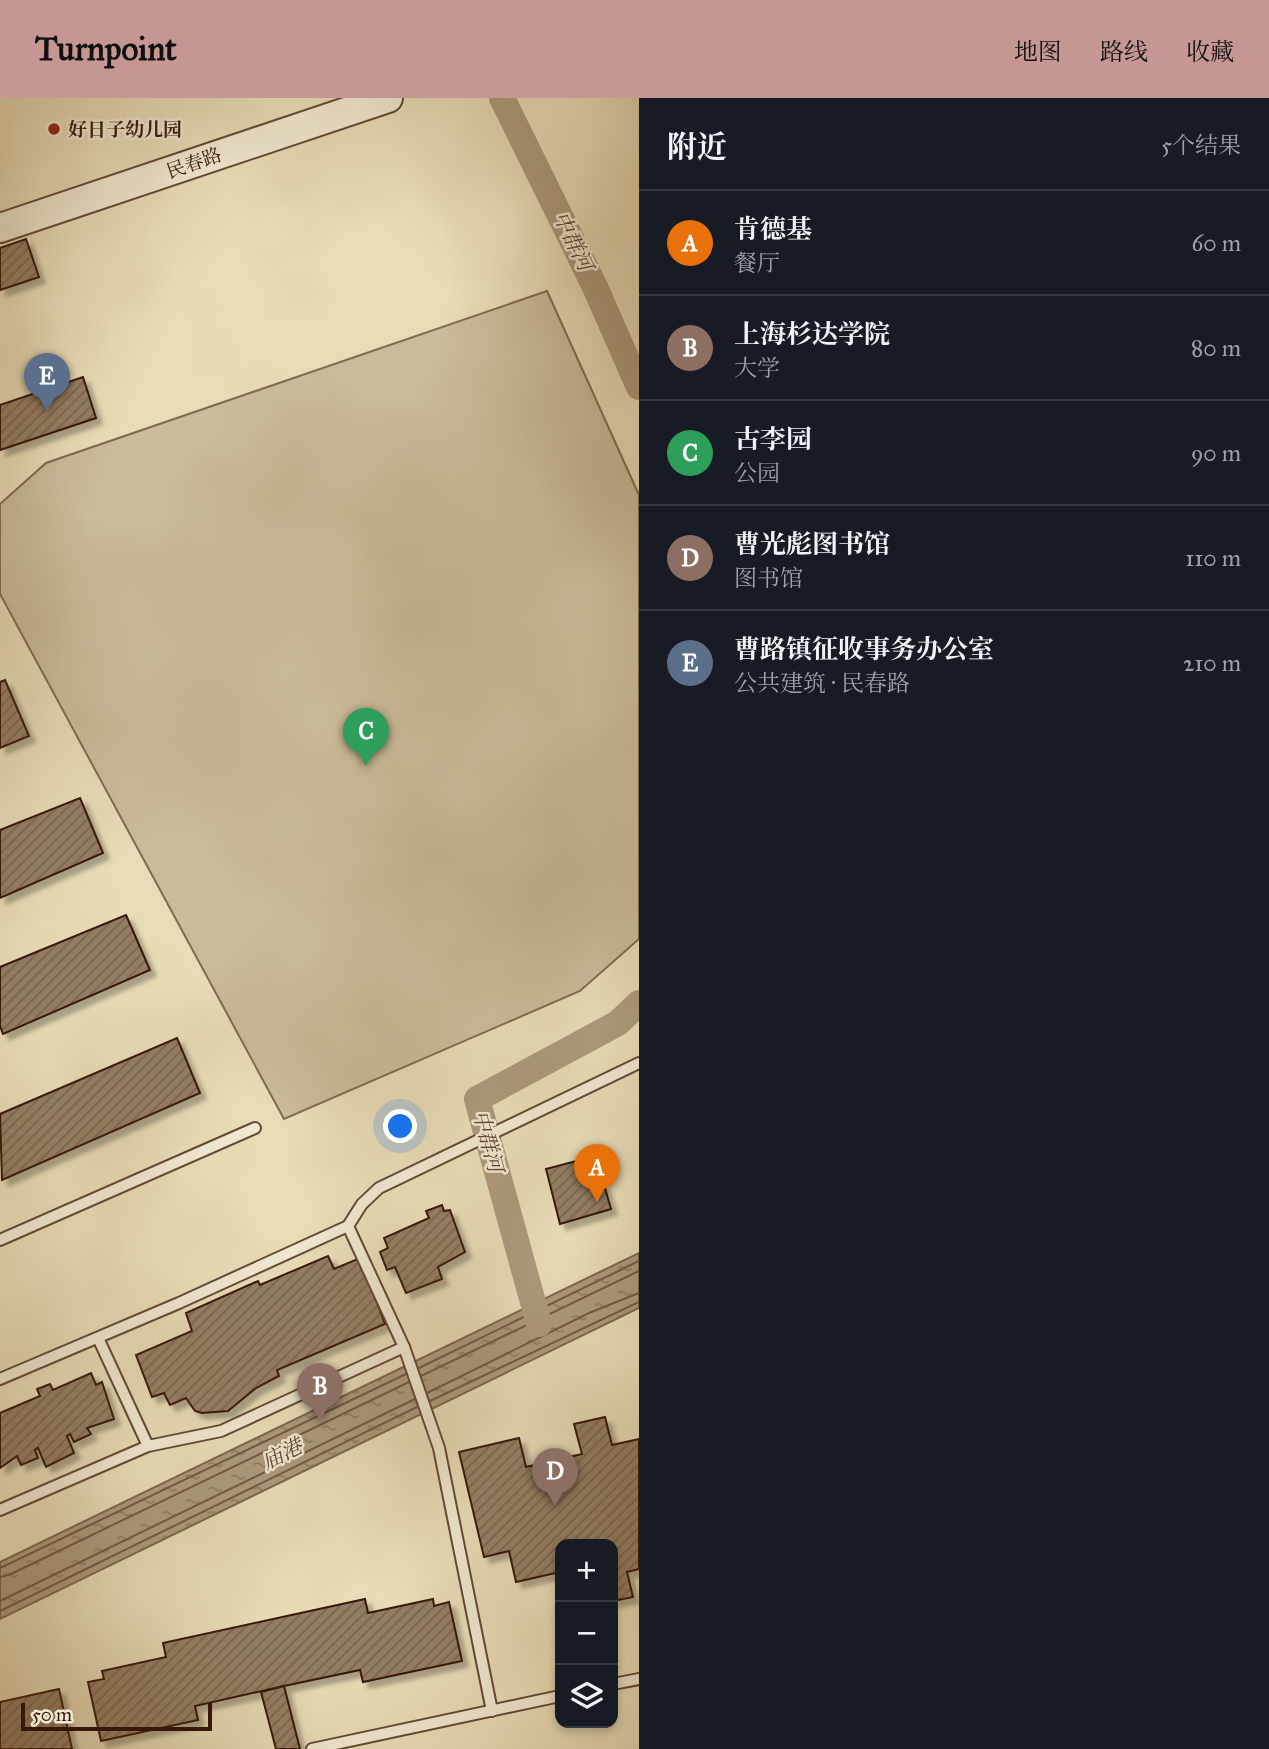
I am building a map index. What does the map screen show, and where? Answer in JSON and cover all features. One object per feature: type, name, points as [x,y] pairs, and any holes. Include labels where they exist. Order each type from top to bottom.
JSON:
[{"type":"street","name":"民春路","points":[[0,228],[388,98]]},
{"type":"lane","points":[[0,1379],[348,1226],[362,1204],[379,1188],[449,1153],[508,1129],[639,1063]]},
{"type":"lane","points":[[0,1240],[255,1128]]},
{"type":"lane","points":[[348,1226],[404,1347],[436,1435],[492,1711]]},
{"type":"lane","points":[[98,1338],[148,1446]]},
{"type":"lane","points":[[0,1510],[148,1446],[221,1431],[404,1347]]},
{"type":"lane","points":[[618,1683],[639,1679]]},
{"type":"lane","points":[[312,1749],[555,1697]]},
{"type":"shaded area","points":[[547,291],[639,495],[639,939],[580,991],[284,1119],[0,594],[0,504],[46,463]]},
{"type":"water","name":"庙港","points":[[639,1253],[639,1308],[0,1619],[0,1562]]},
{"type":"building","points":[[26,239],[39,277],[0,290],[0,248]]},
{"type":"building","points":[[83,377],[96,418],[0,450],[0,405]]},
{"type":"building","points":[[5,680],[29,736],[0,748],[0,682]]},
{"type":"building","points":[[80,798],[103,853],[0,898],[0,830]]},
{"type":"building","points":[[126,915],[150,970],[3,1034],[0,1026],[0,967]]},
{"type":"building","points":[[177,1038],[200,1093],[2,1180],[0,1114]]},
{"type":"building","points":[[584,1159],[591,1188],[604,1185],[611,1209],[560,1224],[546,1169]]},
{"type":"building","points":[[442,1205],[444,1211],[450,1210],[465,1252],[438,1267],[442,1279],[406,1293],[395,1267],[387,1270],[380,1252],[388,1248],[384,1238],[429,1218],[426,1211]]},
{"type":"building","points":[[328,1256],[334,1269],[360,1258],[385,1324],[277,1370],[279,1376],[256,1388],[228,1411],[202,1413],[195,1411],[186,1398],[170,1405],[164,1393],[152,1397],[136,1355],[192,1331],[186,1313],[258,1281],[260,1285]]},
{"type":"building","points":[[91,1373],[96,1385],[102,1382],[114,1419],[87,1428],[91,1434],[74,1442],[70,1434],[67,1436],[74,1453],[46,1467],[38,1448],[35,1450],[38,1458],[21,1465],[17,1456],[0,1468],[0,1413],[40,1396],[37,1389],[50,1384],[53,1390]]},
{"type":"building","points":[[605,1417],[612,1445],[639,1439],[639,1569],[627,1572],[633,1597],[618,1600],[618,1539],[555,1539],[555,1573],[516,1582],[509,1551],[484,1557],[459,1452],[519,1438],[526,1467],[582,1454],[574,1424]]},
{"type":"building","points":[[365,1599],[368,1613],[433,1599],[434,1606],[449,1602],[462,1661],[363,1682],[360,1670],[284,1686],[195,1706],[198,1720],[101,1741],[88,1682],[104,1679],[102,1671],[166,1657],[163,1643]]},
{"type":"building","points":[[284,1686],[300,1749],[276,1749],[261,1692]]},
{"type":"building","points":[[59,1689],[72,1749],[0,1749],[0,1702]]},
{"type":"waterway","name":"中群河","points":[[502,98],[595,287],[639,387]]},
{"type":"waterway","name":"中群河","points":[[539,1324],[477,1099],[618,1023],[639,1003]]},
{"type":"place","name":"好日子幼儿园","points":[[54,129]]},
{"type":"place","name":"曹路镇征收事务办公室","points":[[47,411]]},
{"type":"place","name":"古李园","points":[[366,766]]},
{"type":"place","name":"肯德基","points":[[597,1202]]},
{"type":"place","name":"上海杉达学院","points":[[320,1421]]},
{"type":"place","name":"曹光彪图书馆","points":[[555,1506]]}]
